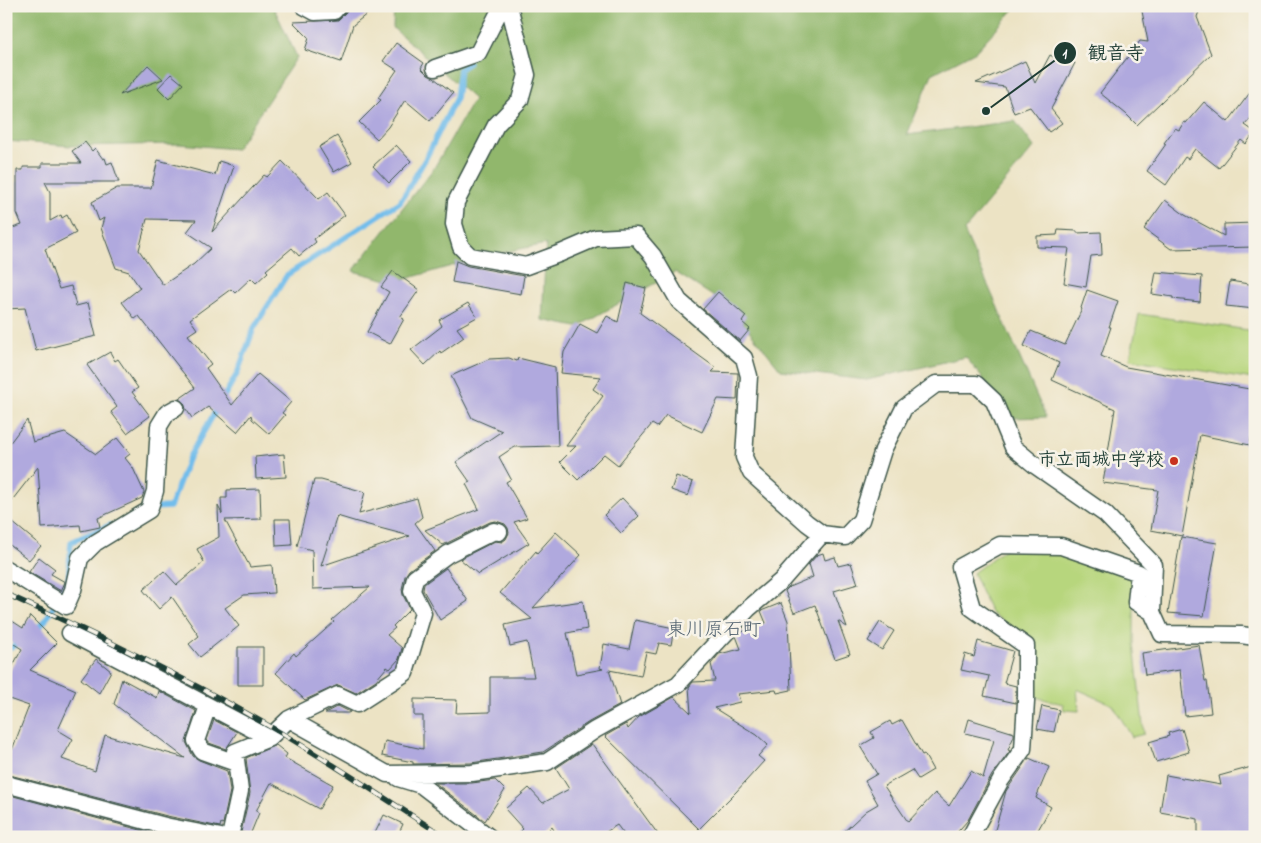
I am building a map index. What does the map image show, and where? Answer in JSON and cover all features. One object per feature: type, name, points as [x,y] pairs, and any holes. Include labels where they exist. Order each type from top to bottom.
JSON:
[{"type":"street","points":[[304,6],[316,12],[334,11],[338,6]]},
{"type":"street","points":[[435,68],[478,53],[502,6]]},
{"type":"street","points":[[509,6],[527,75],[520,100],[496,125],[456,202],[454,224],[461,247],[470,256],[526,266],[562,254],[596,238],[636,236],[653,256],[679,301],[744,358],[749,376],[744,457],[751,472],[807,523],[822,534],[845,537],[861,520],[883,450],[904,408],[936,384],[976,384],[994,401],[1013,447],[1036,466],[1105,514],[1154,564],[1152,612],[1162,634],[1241,635],[1255,637]]},
{"type":"street","points":[[6,570],[66,606],[74,590],[80,558],[95,543],[149,510],[155,491],[159,426],[167,413],[176,408]]},
{"type":"street","points":[[6,784],[164,826],[219,836],[240,791],[235,752],[269,738],[289,719],[338,695],[357,704],[405,673],[423,613],[412,591],[415,578],[448,554],[494,531],[499,532]]},
{"type":"street","points":[[387,774],[472,773],[547,762],[595,730],[678,684],[748,609],[782,580],[822,534]]},
{"type":"street","points":[[970,837],[1002,780],[1023,749],[1026,702],[1026,646],[972,608],[960,567],[1000,545],[1061,546],[1139,572],[1136,602],[1152,612]]},
{"type":"street","points":[[70,633],[269,738]]},
{"type":"street","points":[[208,706],[196,741],[202,751],[236,763]]},
{"type":"street","points":[[289,719],[387,774],[421,786],[489,837]]},
{"type":"green space","points":[[6,6],[273,6],[297,57],[236,149],[179,144],[71,146],[6,141]]},
{"type":"green space","points":[[394,6],[1017,6],[976,51],[932,74],[907,135],[1015,121],[1034,147],[964,231],[1046,417],[1013,418],[966,357],[867,380],[781,370],[730,307],[675,272],[577,327],[542,320],[546,244],[494,254],[395,282],[353,271],[434,168],[474,99],[393,28]]},
{"type":"green space","points":[[1139,314],[1255,331],[1253,379],[1130,359]]},
{"type":"green space","points":[[1010,545],[1061,550],[1134,574],[1134,644],[1144,734],[1132,737],[1113,705],[1077,689],[1079,711],[1064,710],[1063,704],[1035,697],[1033,642],[991,613],[973,573]]},
{"type":"building","points":[[348,6],[377,6],[353,25],[341,62],[305,50],[309,38],[293,22],[338,20],[346,12]]},
{"type":"building","points":[[1141,6],[1201,6],[1197,17],[1211,54],[1137,125],[1100,93],[1140,41],[1148,42]]},
{"type":"building","points":[[396,43],[424,63],[421,68],[453,93],[430,121],[405,100],[388,127],[377,139],[359,122],[381,100],[378,98],[397,70],[383,61]]},
{"type":"building","points":[[1050,55],[1059,60],[1061,56],[1075,63],[1051,109],[1062,123],[1049,132],[1030,107],[1014,113],[1005,87],[976,83],[1025,61],[1035,83]]},
{"type":"building","points":[[148,65],[163,79],[120,95]]},
{"type":"building","points":[[171,74],[183,84],[169,99],[158,88]]},
{"type":"building","points":[[1255,86],[1255,113],[1245,125],[1255,132],[1246,144],[1241,140],[1219,168],[1195,149],[1188,159],[1185,157],[1166,185],[1147,171],[1175,128],[1179,130],[1184,122],[1186,123],[1204,102],[1228,122]]},
{"type":"building","points":[[337,136],[352,162],[334,172],[319,147]]},
{"type":"building","points":[[85,142],[92,151],[95,148],[103,159],[105,158],[107,164],[112,162],[119,182],[45,182],[50,192],[50,221],[61,215],[62,218],[67,215],[76,233],[45,249],[59,289],[71,286],[76,306],[88,303],[96,336],[36,351],[25,308],[6,309],[6,230],[22,225],[17,213],[17,170],[23,170],[23,167],[42,167],[42,163],[81,163],[72,151]]},
{"type":"building","points":[[396,145],[411,161],[389,183],[373,166]]},
{"type":"building","points":[[158,160],[215,175],[219,161],[234,166],[212,232],[264,175],[267,177],[282,161],[319,199],[328,192],[345,215],[314,239],[316,242],[299,256],[292,248],[266,270],[268,272],[256,283],[251,278],[235,293],[231,289],[190,319],[197,329],[188,335],[211,364],[206,368],[232,405],[258,374],[291,402],[282,413],[285,415],[269,434],[252,419],[251,415],[237,432],[208,407],[192,418],[184,403],[179,399],[195,388],[139,316],[135,319],[122,302],[140,288],[129,272],[116,268],[101,228],[104,218],[99,221],[92,202],[117,188],[151,188]],"holes":[[[147,219],[196,220],[187,232],[211,248],[194,264],[163,285],[139,250]]]},
{"type":"building","points":[[1165,200],[1185,215],[1224,236],[1224,224],[1255,223],[1255,247],[1171,249],[1144,229]]},
{"type":"building","points":[[1058,230],[1077,231],[1077,233],[1101,232],[1102,255],[1091,256],[1086,287],[1064,283],[1069,248],[1037,247],[1037,236],[1057,235]]},
{"type":"building","points":[[456,261],[468,266],[524,276],[521,294],[452,282]]},
{"type":"building","points":[[393,271],[419,290],[400,317],[404,319],[390,344],[367,332],[389,292],[381,287]]},
{"type":"building","points":[[1156,272],[1202,276],[1200,302],[1152,294]]},
{"type":"building","points":[[1230,281],[1255,285],[1255,309],[1226,306]]},
{"type":"building","points":[[627,283],[646,288],[640,313],[716,368],[712,372],[738,373],[737,400],[718,399],[702,432],[666,415],[657,427],[652,424],[618,465],[604,454],[578,480],[560,462],[576,446],[566,446],[603,396],[593,389],[601,377],[561,373],[564,352],[580,324],[597,333],[607,316],[618,322]]},
{"type":"building","points":[[1087,290],[1118,301],[1101,356],[1126,367],[1255,390],[1255,417],[1250,445],[1200,435],[1182,536],[1151,530],[1158,490],[1103,483],[1115,409],[1052,380],[1059,363],[1024,346],[1031,331],[1065,345],[1082,309]]},
{"type":"building","points":[[718,292],[746,316],[742,322],[750,329],[740,341],[703,309]]},
{"type":"building","points":[[468,303],[477,317],[457,328],[464,337],[441,353],[440,351],[425,365],[411,350],[442,326],[439,320]]},
{"type":"building","points":[[110,352],[115,361],[118,359],[138,388],[132,392],[150,416],[127,433],[111,412],[117,407],[87,365]]},
{"type":"building","points":[[509,358],[517,361],[518,358],[555,367],[558,446],[514,447],[499,457],[511,479],[506,482],[527,518],[514,522],[529,543],[478,574],[460,559],[495,541],[502,542],[506,539],[509,533],[505,524],[496,521],[490,522],[443,545],[425,530],[479,509],[466,484],[470,482],[456,462],[502,431],[472,418],[451,376],[489,359]]},
{"type":"building","points":[[27,420],[33,442],[65,433],[96,454],[117,438],[130,454],[125,458],[133,468],[144,492],[142,498],[98,518],[100,527],[81,531],[80,525],[42,528],[38,467],[6,508],[6,448]]},
{"type":"building","points":[[284,454],[286,477],[256,479],[255,457]]},
{"type":"building","points":[[676,476],[693,482],[688,496],[671,490]]},
{"type":"building","points":[[314,480],[321,480],[365,492],[359,514],[417,498],[422,517],[415,523],[435,551],[409,570],[405,576],[402,589],[410,609],[387,635],[402,648],[399,659],[390,669],[387,667],[376,680],[356,693],[338,685],[305,700],[276,673],[294,653],[296,656],[334,622],[332,620],[370,587],[313,589],[312,550],[297,546]],"holes":[[[337,516],[410,536],[321,566]]]},
{"type":"building","points":[[260,489],[261,519],[225,520],[250,567],[272,565],[274,593],[244,595],[225,608],[239,626],[200,657],[189,644],[199,636],[172,597],[159,609],[143,590],[164,571],[177,585],[204,562],[197,549],[219,537],[218,506],[222,514],[221,498],[227,498],[227,490]]},
{"type":"building","points":[[622,498],[639,516],[621,533],[604,515]]},
{"type":"building","points":[[6,517],[41,546],[29,560],[6,542]]},
{"type":"building","points":[[275,519],[290,519],[292,545],[276,546]]},
{"type":"building","points":[[556,532],[581,555],[533,608],[583,601],[587,629],[567,633],[576,674],[603,669],[600,668],[604,644],[629,649],[635,620],[674,628],[671,645],[659,643],[656,654],[646,652],[641,676],[609,670],[620,705],[589,722],[543,752],[471,763],[413,764],[413,762],[382,756],[385,741],[423,749],[423,716],[414,716],[414,699],[457,700],[456,713],[490,712],[490,677],[534,677],[527,642],[510,646],[505,625],[532,619],[500,593],[536,551],[537,553]]},
{"type":"building","points":[[1181,537],[1217,543],[1204,616],[1168,613]]},
{"type":"building","points":[[823,553],[825,560],[835,557],[838,566],[851,563],[858,584],[834,591],[847,627],[838,621],[850,654],[835,659],[815,605],[794,613],[785,591],[789,587],[813,577],[809,564],[817,555]]},
{"type":"building","points":[[39,557],[55,569],[51,574],[65,582],[61,591],[29,572]]},
{"type":"building","points":[[446,568],[468,601],[440,620],[423,590],[424,584]]},
{"type":"building","points":[[781,603],[788,621],[791,690],[777,693],[776,690],[738,694],[740,702],[714,708],[757,735],[768,745],[758,756],[764,761],[699,829],[605,736],[626,724],[628,729],[639,717],[674,697],[691,713],[689,687],[693,682],[715,681],[711,664],[719,654],[741,649],[736,636],[739,633],[766,623],[761,611]]},
{"type":"building","points":[[30,616],[57,643],[30,670],[76,690],[58,730],[73,739],[62,759],[95,771],[105,735],[185,758],[114,704],[122,679],[157,698],[159,691],[196,711],[186,742],[193,756],[227,771],[230,791],[223,824],[221,823],[220,827],[167,816],[6,774],[6,760],[10,750],[12,750],[29,706],[6,698],[6,678],[22,649],[6,639],[6,617],[23,628]]},
{"type":"building","points":[[880,622],[894,631],[882,650],[868,641]]},
{"type":"building","points":[[978,641],[1013,651],[1004,683],[1016,686],[1016,703],[984,696],[989,676],[961,670],[965,654],[974,657]]},
{"type":"building","points":[[1199,645],[1205,681],[1207,681],[1211,713],[1185,716],[1180,670],[1145,675],[1142,653]]},
{"type":"building","points":[[238,647],[263,647],[263,685],[238,685]]},
{"type":"building","points":[[96,659],[111,671],[99,693],[81,679]]},
{"type":"building","points":[[338,706],[350,712],[325,713]]},
{"type":"building","points":[[1042,706],[1059,710],[1054,732],[1037,729]]},
{"type":"building","points":[[969,719],[1014,733],[1014,736],[1008,750],[1010,751],[992,775],[968,820],[953,837],[838,837],[866,811],[878,804],[865,781],[877,774],[860,746],[874,738],[871,732],[890,721],[892,725],[902,720],[933,770],[918,779],[912,770],[884,786],[908,822],[935,793],[949,806],[971,771],[983,778],[994,740],[965,733]]},
{"type":"building","points":[[214,720],[237,732],[226,749],[209,743],[207,740]]},
{"type":"building","points":[[1182,729],[1189,752],[1156,762],[1149,742],[1169,736],[1168,733]]},
{"type":"building","points":[[592,744],[660,837],[626,837],[617,825],[598,837],[558,837],[552,827],[542,837],[515,837],[523,829],[505,809],[529,788],[543,803],[569,789],[556,768]]},
{"type":"building","points":[[276,745],[287,754],[285,758],[333,785],[319,809],[271,783],[256,811],[259,813],[250,835],[241,832],[250,793],[246,758]]},
{"type":"building","points":[[1029,758],[1049,767],[1036,798],[1051,807],[1034,837],[993,837],[1006,791]]},
{"type":"building","points":[[1255,766],[1255,837],[1198,837],[1198,819],[1160,812],[1166,775],[1221,785],[1219,776]]},
{"type":"building","points":[[495,780],[505,790],[485,821],[435,783],[472,783]]},
{"type":"building","points":[[6,794],[148,832],[147,837],[6,837]]},
{"type":"building","points":[[384,815],[403,824],[397,837],[373,837]]},
{"type":"waterway","points":[[152,508],[170,507],[189,457],[237,374],[254,328],[287,275],[400,202],[426,158],[456,98],[460,69],[469,63]]},
{"type":"waterway","points":[[35,630],[45,621],[68,582],[71,542],[110,525]]},
{"type":"waterway","points":[[6,650],[21,642]]},
{"type":"railway","points":[[6,594],[76,626],[214,695],[323,758],[445,837]]},
{"type":"place","name":"観音寺","points":[[986,111]]},
{"type":"place","name":"市立両城中学校","points":[[1174,461]]},
{"type":"district","name":"東川原石町","points":[[714,630]]}]
